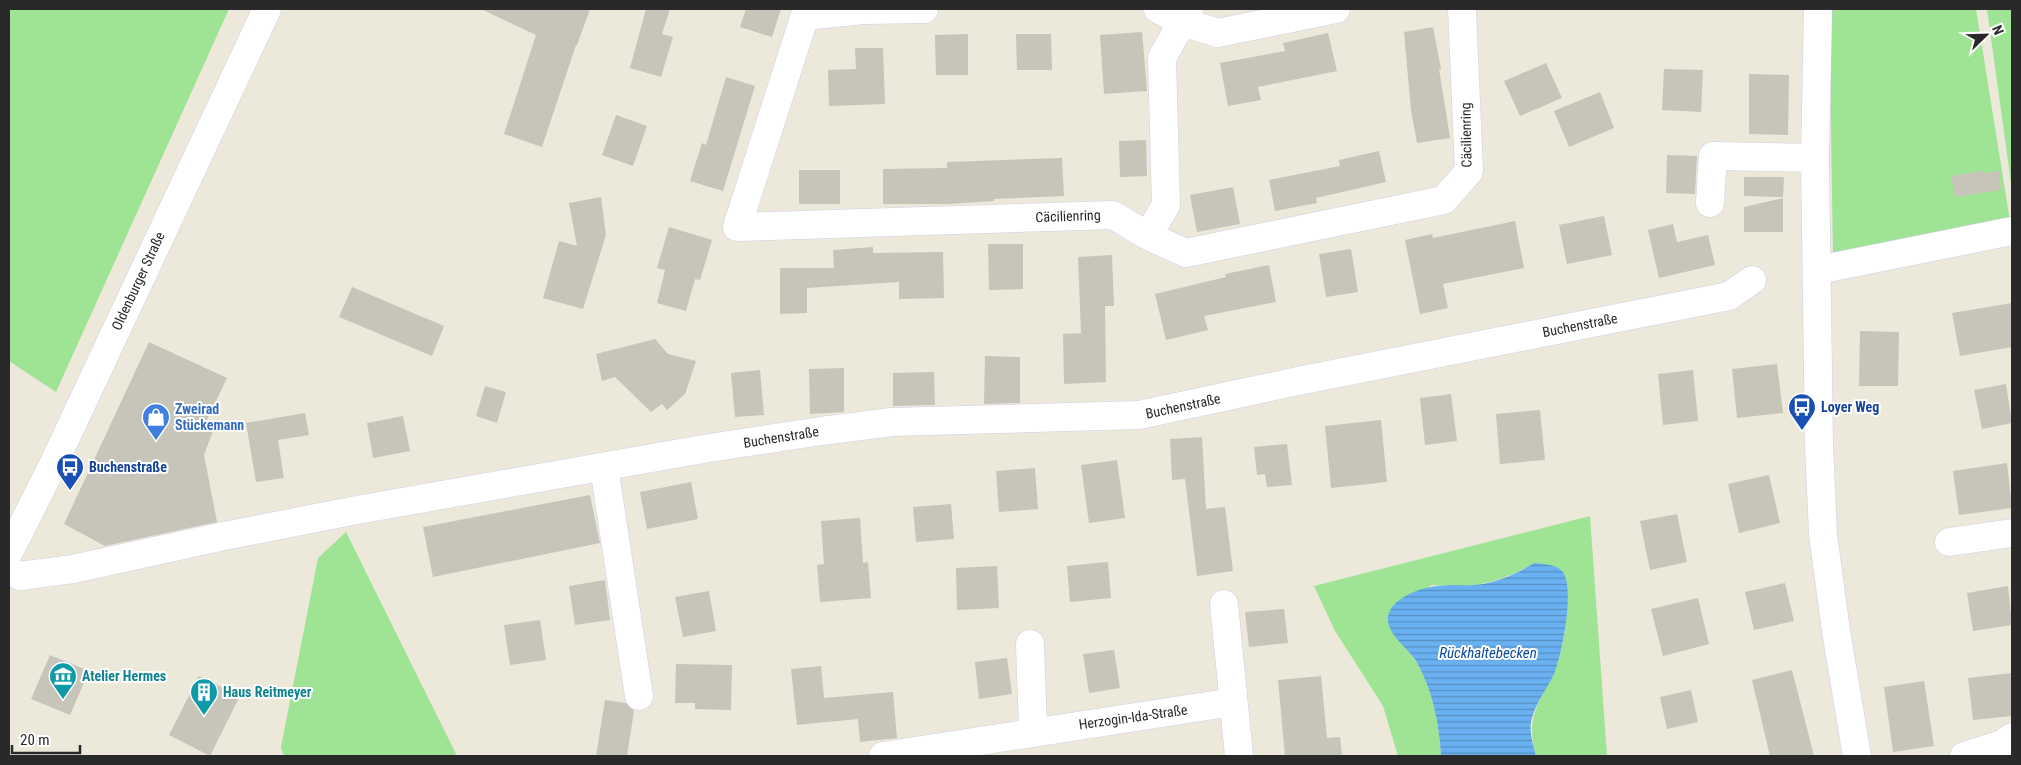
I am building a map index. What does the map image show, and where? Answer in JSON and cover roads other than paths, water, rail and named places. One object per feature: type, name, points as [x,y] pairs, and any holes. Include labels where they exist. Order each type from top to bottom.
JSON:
[{"type":"street","name":"Oldenburger Straße","points":[[9,552],[52,467],[267,9]]},
{"type":"street","points":[[806,12],[924,9]]},
{"type":"street","points":[[1158,9],[1186,15],[1218,33],[1336,9]]},
{"type":"street","name":"Cäcilienring","points":[[806,12],[737,228],[1112,215],[1148,236],[1186,253],[1444,200],[1469,171],[1462,9]]},
{"type":"street","points":[[1818,9],[1815,158],[1819,445],[1823,534],[1836,631],[1857,756]]},
{"type":"street","points":[[1148,236],[1166,205],[1162,58],[1186,15]]},
{"type":"street","points":[[1710,203],[1712,156],[1815,158]]},
{"type":"street","points":[[1818,270],[2012,231]]},
{"type":"street","name":"Buchenstraße","points":[[9,572],[20,576],[72,568],[289,523],[703,448],[892,422],[1139,415],[1303,380],[1729,296],[1752,280]]},
{"type":"street","points":[[604,467],[639,696]]},
{"type":"street","points":[[1949,542],[2012,533]]},
{"type":"street","points":[[1224,604],[1239,756]]},
{"type":"street","points":[[1030,644],[1033,732]]},
{"type":"street","name":"Herzogin-Ida-Straße","points":[[884,756],[1233,702]]},
{"type":"street","points":[[1964,756],[2002,744],[2012,737]]},
{"type":"water","name":"Rückhaltebecken","points":[[1534,563],[1550,565],[1560,569],[1566,580],[1568,592],[1564,638],[1557,665],[1535,709],[1531,722],[1531,735],[1536,756],[1441,756],[1437,719],[1427,684],[1413,656],[1389,627],[1388,615],[1390,610],[1398,601],[1418,590],[1439,586],[1472,585],[1490,582],[1513,574]]},
{"type":"place","name":"Loyer Weg","points":[[1802,431]]},
{"type":"place","name":"Zweirad Stückemann","points":[[156,441]]},
{"type":"place","name":"Buchenstraße","points":[[70,491]]},
{"type":"place","name":"Atelier Hermes","points":[[63,700]]},
{"type":"place","name":"Haus Reitmeyer","points":[[204,716]]}]
